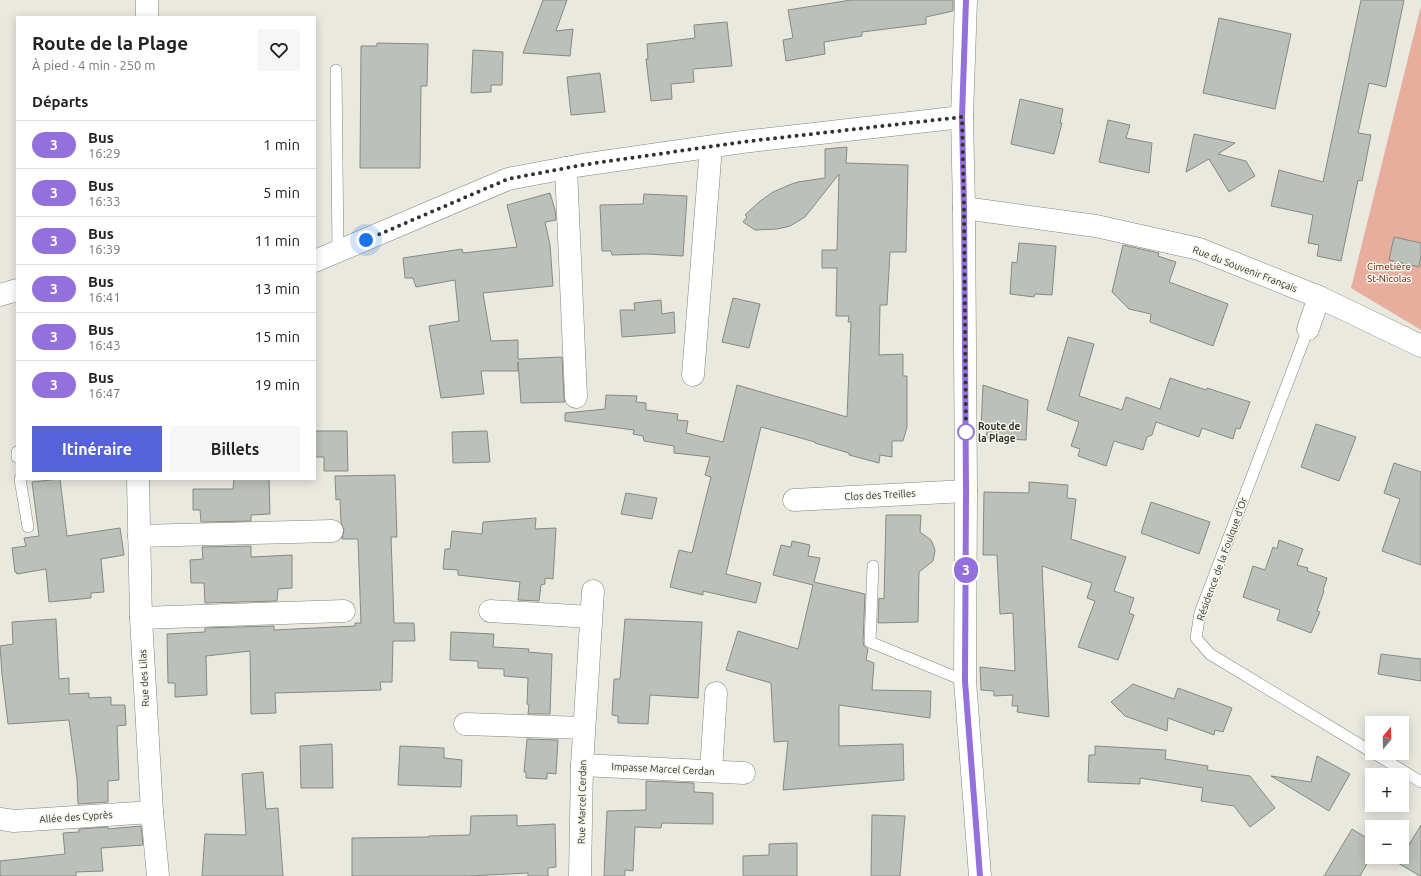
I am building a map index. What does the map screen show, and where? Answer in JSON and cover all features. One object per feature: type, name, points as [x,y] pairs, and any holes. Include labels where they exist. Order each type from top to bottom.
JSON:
[{"type":"street","points":[[147,0],[147,16]]},
{"type":"street","points":[[966,0],[962,117],[966,491],[965,681],[980,876]]},
{"type":"street","points":[[316,261],[508,179],[566,168],[711,147],[962,117]]},
{"type":"street","points":[[693,376],[711,147]]},
{"type":"street","points":[[566,168],[576,397]]},
{"type":"street","name":"Rue du Souvenir Français","points":[[964,208],[1096,226],[1199,249],[1319,297],[1421,346]]},
{"type":"street","points":[[0,294],[16,290]]},
{"type":"street","points":[[1308,329],[1319,297]]},
{"type":"street","name":"Rue des Lilas","points":[[138,480],[141,618],[152,812],[158,876]]},
{"type":"street","name":"Clos des Treilles","points":[[794,500],[966,491]]},
{"type":"street","points":[[139,536],[332,531]]},
{"type":"street","name":"Rue Marcel Cerdan","points":[[580,876],[582,765],[593,591]]},
{"type":"street","points":[[141,618],[344,611]]},
{"type":"street","points":[[490,611],[591,617]]},
{"type":"street","points":[[711,771],[716,693]]},
{"type":"street","points":[[465,724],[584,728]]},
{"type":"street","name":"Impasse Marcel Cerdan","points":[[582,765],[744,773]]},
{"type":"street","name":"Allée des Cyprès","points":[[0,819],[14,821],[152,812]]},
{"type":"lane","points":[[336,70],[338,252]]},
{"type":"lane","name":"Résidence de la Foulque d'Or","points":[[1308,329],[1200,613],[1196,638],[1210,654],[1365,748]]},
{"type":"lane","points":[[20,480],[28,527]]},
{"type":"lane","points":[[873,566],[870,642],[965,681]]},
{"type":"lane","name":"Résidence de la Foulque d'Or","points":[[1385,760],[1421,782]]},
{"type":"green space","name":"Cimetière St-Nicolas","points":[[1421,6],[1421,330],[1351,288]]},
{"type":"building","points":[[543,0],[567,0],[556,31],[573,29],[570,56],[523,53]]},
{"type":"building","points":[[851,0],[953,0],[953,11],[926,17],[926,24],[862,32],[862,36],[824,42],[825,54],[786,61],[783,40],[793,38],[788,10]]},
{"type":"building","points":[[1361,0],[1404,0],[1386,87],[1369,83],[1358,133],[1371,135],[1362,181],[1358,180],[1341,261],[1317,256],[1319,245],[1308,243],[1313,215],[1271,206],[1279,170],[1323,182]]},
{"type":"building","points":[[1219,18],[1291,34],[1275,109],[1203,93]]},
{"type":"building","points":[[727,22],[732,66],[693,69],[694,82],[671,84],[672,99],[651,101],[646,59],[648,59],[647,44],[695,38],[694,25]]},
{"type":"building","points":[[377,43],[428,44],[427,86],[421,86],[420,168],[360,168],[361,46],[377,46]]},
{"type":"building","points":[[473,50],[503,52],[502,85],[491,85],[491,92],[471,93]]},
{"type":"building","points":[[600,73],[605,112],[571,115],[567,77]]},
{"type":"building","points":[[1020,99],[1063,109],[1060,123],[1062,123],[1054,154],[1011,144]]},
{"type":"building","points":[[1108,120],[1130,125],[1126,138],[1152,143],[1149,173],[1099,162]]},
{"type":"building","points":[[1194,134],[1235,143],[1218,154],[1246,161],[1255,176],[1229,192],[1209,159],[1186,172]]},
{"type":"building","points":[[847,147],[846,163],[908,165],[906,252],[890,252],[887,305],[880,305],[879,355],[903,354],[903,376],[907,376],[907,427],[903,441],[892,441],[892,457],[880,455],[879,463],[849,455],[849,453],[815,442],[761,427],[726,574],[761,583],[756,603],[703,591],[703,595],[670,587],[679,550],[692,553],[711,477],[705,475],[710,457],[674,453],[674,446],[644,441],[643,436],[633,434],[634,430],[565,421],[565,413],[605,409],[606,395],[637,396],[636,402],[646,403],[646,410],[678,414],[677,420],[688,421],[686,433],[723,442],[737,385],[847,417],[851,322],[848,322],[849,316],[836,316],[837,268],[822,268],[822,250],[837,250],[839,174],[805,217],[790,226],[777,229],[755,230],[743,222],[747,217],[745,215],[773,192],[798,182],[825,178],[825,149]]},
{"type":"building","points":[[550,193],[556,220],[545,222],[550,245],[553,286],[483,293],[491,341],[518,340],[518,359],[562,357],[565,402],[521,403],[518,362],[518,371],[481,371],[484,394],[441,398],[429,326],[459,321],[455,280],[416,287],[413,278],[405,278],[403,258],[462,249],[463,253],[517,247],[507,205]]},
{"type":"building","points":[[644,194],[687,196],[683,256],[647,254],[612,255],[611,251],[602,251],[600,205],[643,204]]},
{"type":"building","points":[[1394,237],[1421,243],[1419,267],[1389,260]]},
{"type":"building","points":[[1019,243],[1056,246],[1052,295],[1035,294],[1034,297],[1010,294],[1012,262],[1017,263]]},
{"type":"building","points":[[1123,245],[1159,253],[1158,256],[1176,262],[1169,282],[1228,304],[1213,346],[1150,322],[1151,314],[1129,309],[1112,292]]},
{"type":"building","points":[[733,298],[760,304],[749,348],[722,342]]},
{"type":"building","points":[[661,300],[662,314],[674,312],[675,333],[622,337],[620,310],[635,310],[634,303]]},
{"type":"building","points":[[1068,337],[1094,344],[1079,396],[1122,410],[1126,397],[1160,409],[1170,378],[1250,402],[1240,429],[1236,428],[1233,439],[1202,428],[1199,437],[1156,422],[1152,435],[1147,437],[1143,450],[1114,441],[1106,466],[1078,456],[1080,449],[1071,446],[1079,422],[1047,410]]},
{"type":"building","points":[[983,385],[1028,400],[1026,440],[986,438],[987,431],[981,430]]},
{"type":"building","points":[[1316,424],[1356,437],[1339,481],[1301,467]]},
{"type":"building","points":[[316,431],[347,431],[348,471],[324,471],[324,457],[316,457]]},
{"type":"building","points":[[487,431],[490,462],[453,463],[452,432]]},
{"type":"building","points":[[1394,463],[1421,472],[1421,565],[1382,551],[1400,499],[1384,493]]},
{"type":"building","points":[[395,475],[397,537],[391,537],[394,623],[414,623],[415,641],[393,641],[392,682],[380,682],[381,690],[275,693],[276,713],[251,714],[250,651],[206,656],[207,695],[175,697],[175,683],[168,683],[167,634],[205,632],[205,628],[274,626],[274,630],[355,626],[355,623],[361,623],[358,539],[342,539],[344,530],[341,523],[340,499],[336,500],[335,476]]},
{"type":"building","points":[[60,480],[67,536],[120,528],[124,555],[101,559],[104,592],[91,593],[91,598],[49,602],[46,569],[17,574],[15,572],[12,548],[26,546],[24,538],[39,536],[32,482]]},
{"type":"building","points":[[234,480],[269,480],[270,514],[251,515],[251,521],[201,522],[200,510],[193,510],[193,489],[233,489]]},
{"type":"building","points":[[1029,482],[1068,485],[1067,498],[1076,499],[1071,539],[1126,557],[1114,591],[1134,598],[1129,613],[1134,615],[1118,660],[1078,647],[1095,601],[1087,598],[1092,583],[1042,566],[1049,717],[1017,712],[1018,706],[1012,706],[1013,695],[994,696],[994,691],[981,690],[980,667],[1015,671],[1013,613],[1000,614],[997,555],[983,555],[984,492],[1029,493]]},
{"type":"building","points":[[626,493],[657,498],[652,519],[621,514]]},
{"type":"building","points":[[1151,502],[1210,522],[1199,554],[1141,533]]},
{"type":"building","points":[[886,515],[921,515],[920,532],[931,540],[934,547],[935,551],[933,561],[919,572],[918,622],[878,623],[879,598],[884,599]]},
{"type":"building","points":[[536,518],[535,529],[556,528],[553,579],[545,578],[545,584],[541,585],[539,601],[518,600],[520,582],[458,575],[458,570],[443,569],[445,549],[450,549],[452,531],[482,534],[483,522]]},
{"type":"building","points":[[1279,540],[1303,549],[1297,565],[1308,568],[1307,571],[1327,578],[1317,611],[1320,612],[1311,633],[1277,620],[1280,610],[1243,597],[1253,566],[1265,570],[1273,547],[1277,549]]},
{"type":"building","points":[[792,541],[810,545],[808,556],[820,558],[814,582],[865,594],[863,642],[864,646],[868,649],[866,660],[874,663],[872,690],[931,691],[930,718],[839,705],[839,746],[903,744],[904,780],[783,790],[788,741],[774,742],[771,683],[726,670],[738,631],[798,649],[813,585],[773,575],[781,545],[791,547]]},
{"type":"building","points":[[251,546],[251,557],[292,555],[292,588],[278,589],[277,601],[205,603],[204,583],[191,583],[190,560],[203,559],[202,547]]},
{"type":"building","points":[[56,619],[59,679],[69,678],[69,694],[89,693],[89,698],[111,697],[111,705],[125,705],[126,725],[117,726],[119,780],[108,781],[108,802],[78,804],[77,779],[69,720],[8,724],[0,646],[13,644],[12,622]]},
{"type":"building","points":[[625,619],[702,622],[698,698],[650,695],[648,724],[618,723],[618,716],[612,715],[614,679],[620,679]]},
{"type":"building","points":[[451,632],[494,634],[493,647],[529,649],[528,652],[552,654],[550,714],[528,714],[528,678],[504,676],[504,669],[478,668],[478,661],[450,660]]},
{"type":"building","points":[[1381,654],[1421,659],[1421,681],[1378,674]]},
{"type":"building","points":[[1133,684],[1174,699],[1178,688],[1232,708],[1223,732],[1215,730],[1214,735],[1168,718],[1167,731],[1125,716],[1111,702]]},
{"type":"building","points":[[527,739],[558,740],[556,774],[547,773],[547,779],[526,778],[526,772],[524,772]]},
{"type":"building","points":[[332,744],[333,788],[301,788],[300,746]]},
{"type":"building","points":[[400,746],[444,748],[444,758],[462,760],[461,787],[398,785]]},
{"type":"building","points":[[1095,746],[1166,750],[1165,759],[1208,766],[1207,770],[1250,776],[1275,808],[1250,827],[1234,806],[1201,801],[1203,788],[1140,778],[1140,784],[1088,782],[1089,755],[1095,755]]},
{"type":"building","points":[[1317,756],[1350,774],[1329,811],[1271,776],[1311,782]]},
{"type":"building","points":[[263,772],[266,809],[278,808],[283,876],[202,876],[205,834],[246,835],[242,774]]},
{"type":"building","points":[[646,781],[694,783],[694,792],[713,793],[713,824],[662,823],[661,828],[635,827],[633,871],[625,870],[625,876],[604,876],[607,811],[646,810]]},
{"type":"building","points":[[517,815],[517,826],[555,824],[556,867],[548,868],[548,876],[528,876],[528,873],[468,876],[352,876],[352,838],[470,835],[471,816]]},
{"type":"building","points":[[872,815],[905,816],[900,876],[871,876]]},
{"type":"building","points":[[1421,825],[1421,876],[1400,864],[1409,864],[1409,845]]},
{"type":"building","points":[[141,826],[143,845],[101,848],[103,871],[76,872],[76,876],[0,876],[0,861],[65,854],[63,833],[79,832],[79,829],[108,827],[108,829]]},
{"type":"building","points":[[1352,829],[1365,837],[1365,864],[1367,864],[1360,876],[1324,876]]},
{"type":"building","points":[[797,843],[797,876],[743,876],[743,856],[769,855],[769,844]]},
{"type":"bus line","name":"3","points":[[966,0],[962,117],[966,491],[965,681],[980,876]]},
{"type":"place","name":"Route de la Plage","points":[[966,432]]},
{"type":"route","points":[[366,240],[508,179],[582,165],[742,142],[962,117],[966,432]]}]
